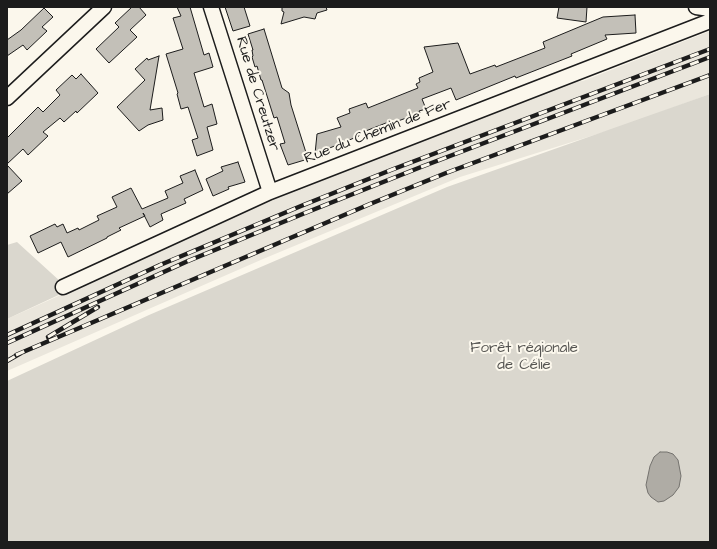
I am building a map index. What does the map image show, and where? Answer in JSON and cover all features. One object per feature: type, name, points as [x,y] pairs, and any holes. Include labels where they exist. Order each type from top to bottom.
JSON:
[{"type":"street","points":[[7,98],[104,7]]},
{"type":"street","name":"Rue de Creutzer","points":[[211,7],[270,192]]},
{"type":"street","points":[[696,7],[710,9]]},
{"type":"street","name":"Rue du Chemin de Fer","points":[[63,287],[270,192],[710,21]]},
{"type":"shaded area","points":[[710,31],[710,94],[620,127],[460,177],[263,259],[7,371],[7,319],[161,250],[172,243],[309,185],[571,82],[583,81]]},
{"type":"shaded area","points":[[660,452],[673,454],[678,460],[681,476],[679,487],[673,495],[664,501],[658,502],[648,493],[646,485],[650,466],[654,457]]},
{"type":"green space","name":"Forêt régionale de Célie","points":[[710,94],[710,542],[7,542],[7,381],[149,315],[447,187]]},
{"type":"green space","points":[[17,242],[61,282],[65,292],[7,319],[7,245]]},
{"type":"building","points":[[132,7],[139,7],[146,15],[130,30],[137,37],[109,63],[96,49],[119,27],[115,23]]},
{"type":"building","points":[[177,7],[190,7],[204,55],[209,53],[213,67],[194,73],[204,107],[212,104],[217,124],[207,127],[213,150],[197,156],[192,140],[198,138],[188,107],[181,109],[178,93],[166,54],[183,49],[173,18],[181,16]]},
{"type":"building","points":[[225,7],[244,7],[250,26],[233,31]]},
{"type":"building","points":[[282,7],[326,7],[327,10],[317,13],[315,19],[304,17],[281,24],[284,12],[282,11]]},
{"type":"building","points":[[559,7],[587,7],[586,22],[557,18]]},
{"type":"building","points":[[44,8],[53,17],[42,27],[47,31],[27,50],[23,45],[7,56],[7,40],[21,30]]},
{"type":"building","points":[[635,15],[636,33],[605,35],[607,39],[571,54],[572,56],[516,78],[515,76],[456,100],[451,88],[422,99],[426,109],[419,111],[420,113],[387,125],[386,123],[315,154],[317,134],[341,127],[337,118],[350,113],[349,109],[366,103],[368,108],[418,88],[416,84],[420,82],[419,78],[433,72],[424,47],[458,43],[470,74],[495,65],[496,67],[545,48],[543,42],[603,17]]},
{"type":"building","points":[[264,29],[282,88],[289,93],[291,105],[308,159],[288,165],[280,144],[285,143],[277,117],[274,118],[257,66],[255,67],[252,57],[253,50],[248,34]]},
{"type":"building","points":[[159,56],[150,110],[162,108],[163,120],[148,125],[139,131],[117,107],[145,80],[135,69],[147,58],[148,60]]},
{"type":"building","points":[[81,74],[98,93],[77,113],[76,111],[64,122],[60,118],[43,132],[48,136],[28,155],[23,149],[7,164],[7,138],[38,107],[43,112],[60,95],[56,90],[72,75],[76,79]]},
{"type":"building","points":[[238,162],[245,182],[228,187],[229,189],[213,196],[206,179],[223,171],[221,167]]},
{"type":"building","points":[[7,165],[22,181],[7,194]]},
{"type":"building","points":[[195,170],[203,190],[184,199],[186,203],[161,214],[163,220],[150,227],[145,216],[119,228],[121,230],[68,257],[61,242],[38,253],[30,236],[55,224],[57,227],[63,224],[67,233],[78,228],[79,230],[99,220],[97,216],[117,207],[112,197],[131,188],[142,209],[168,198],[165,191],[183,183],[180,176]]},
{"type":"railway","points":[[7,335],[160,265],[301,206],[391,170],[710,49]]},
{"type":"railway","points":[[7,343],[188,261],[305,213],[421,167],[710,57]]},
{"type":"railway","points":[[16,355],[446,173],[710,75]]},
{"type":"railway","points":[[48,337],[98,307]]},
{"type":"railway","points":[[7,361],[21,353]]}]
